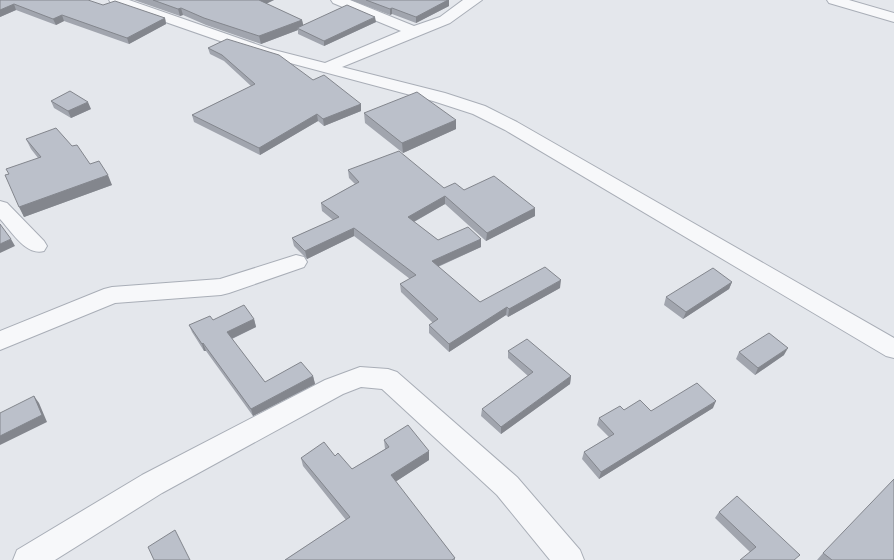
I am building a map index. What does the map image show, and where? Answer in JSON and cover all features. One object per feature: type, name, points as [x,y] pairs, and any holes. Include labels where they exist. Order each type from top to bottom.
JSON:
[{"type":"street","points":[[338,0],[414,30]]},
{"type":"street","points":[[326,68],[414,30],[445,20],[474,0]]},
{"type":"street","points":[[834,0],[894,18]]},
{"type":"street","points":[[124,1],[265,52],[439,97],[479,110],[511,126],[894,349]]},
{"type":"street","points":[[0,207],[37,246]]},
{"type":"street","points":[[0,341],[78,311],[112,295],[221,287],[296,262]]},
{"type":"street","points":[[28,560],[152,484],[334,388],[360,377],[388,379],[507,486],[569,560]]},
{"type":"building","points":[[0,0],[88,0],[103,5],[115,1],[165,18],[127,38],[62,15],[53,19],[14,4],[0,10]]},
{"type":"building","points":[[153,0],[259,0],[302,20],[259,36],[204,18],[181,8],[178,9]]},
{"type":"building","points":[[366,0],[448,0],[416,17]]},
{"type":"building","points":[[347,5],[375,17],[324,41],[297,28]]},
{"type":"building","points":[[227,39],[279,55],[313,80],[324,75],[361,104],[323,119],[317,114],[259,148],[192,115],[255,84],[222,55],[208,48]]},
{"type":"building","points":[[70,91],[88,102],[68,111],[51,101]]},
{"type":"building","points":[[417,92],[456,120],[402,143],[364,113]]},
{"type":"building","points":[[56,128],[72,146],[77,145],[90,164],[99,161],[108,175],[19,207],[5,175],[9,174],[6,169],[41,157],[26,139]]},
{"type":"building","points":[[399,151],[444,188],[455,183],[464,190],[494,176],[535,208],[487,233],[445,196],[408,217],[438,240],[468,227],[481,239],[432,261],[480,302],[545,267],[561,280],[509,309],[507,307],[449,344],[429,325],[438,319],[400,284],[416,275],[354,228],[305,251],[292,238],[339,217],[321,203],[359,182],[348,170]]},
{"type":"building","points":[[0,224],[11,239],[0,244]]},
{"type":"building","points":[[713,268],[732,282],[686,312],[666,297]]},
{"type":"building","points":[[244,305],[254,319],[227,332],[265,382],[301,362],[313,376],[251,409],[189,325],[210,316],[213,320]]},
{"type":"building","points":[[769,333],[788,348],[758,368],[739,352]]},
{"type":"building","points":[[527,339],[571,376],[501,427],[482,409],[533,372],[508,351]]},
{"type":"building","points":[[697,383],[716,401],[601,472],[584,452],[614,434],[599,418],[620,406],[624,410],[640,400],[651,411]]},
{"type":"building","points":[[34,396],[42,415],[0,436],[0,413]]},
{"type":"building","points":[[408,425],[429,451],[391,475],[455,558],[452,560],[285,560],[350,517],[301,458],[324,442],[335,456],[338,453],[352,469],[389,447],[384,440]]},
{"type":"building","points":[[894,479],[894,560],[832,560],[823,553]]},
{"type":"building","points":[[737,496],[800,555],[794,560],[740,560],[756,547],[719,512]]},
{"type":"building","points":[[175,530],[190,560],[154,560],[148,547]]}]
